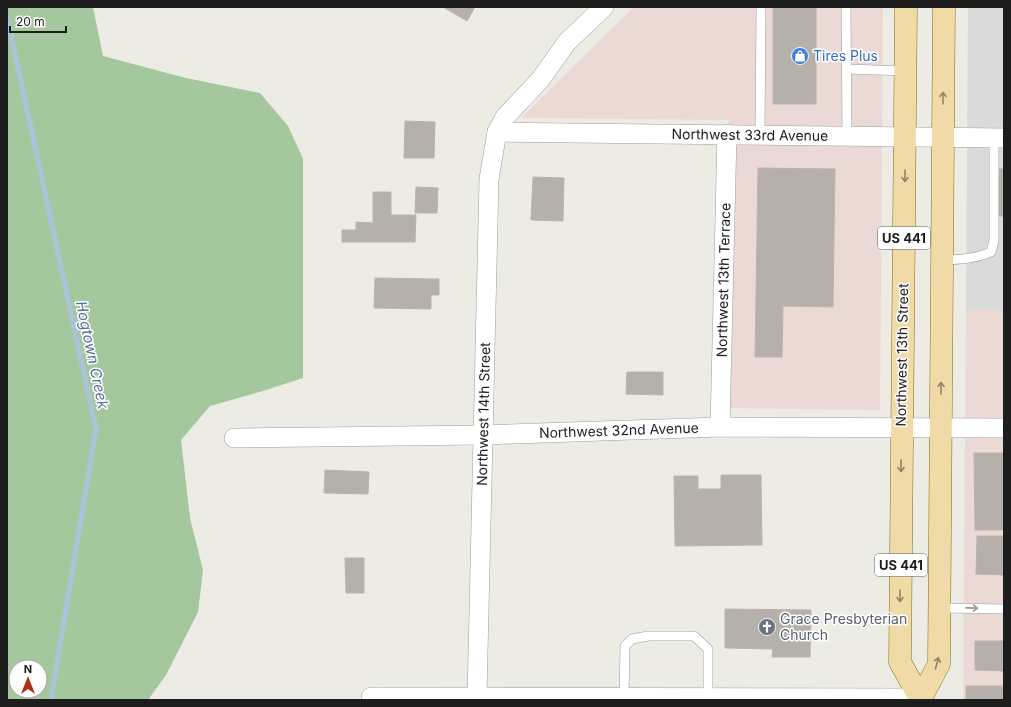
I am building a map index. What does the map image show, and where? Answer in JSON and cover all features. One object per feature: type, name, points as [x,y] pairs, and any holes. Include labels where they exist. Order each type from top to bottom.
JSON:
[{"type":"main road","name":"Northwest 13th Street","points":[[906,7],[900,662],[920,699]]},
{"type":"main road","name":"US 441","points":[[920,699],[939,664],[944,7]]},
{"type":"street","points":[[497,132],[505,117],[540,80],[567,42],[604,7]]},
{"type":"street","name":"Northwest 33rd Avenue","points":[[497,132],[999,138]]},
{"type":"street","name":"Northwest 14th Street","points":[[477,696],[489,179],[497,132]]},
{"type":"street","name":"Northwest 13th Terrace","points":[[720,427],[727,134]]},
{"type":"street","name":"Northwest 32nd Avenue","points":[[234,438],[482,435],[720,427],[1004,428]]},
{"type":"street","points":[[371,698],[477,696],[920,699]]},
{"type":"lane","points":[[760,135],[761,7]]},
{"type":"lane","points":[[846,7],[847,136]]},
{"type":"lane","points":[[847,70],[906,71]]},
{"type":"lane","points":[[942,260],[962,260],[982,256],[991,252],[994,241],[999,138]]},
{"type":"lane","points":[[994,241],[1004,241]]},
{"type":"lane","points":[[939,608],[1004,609]]},
{"type":"lane","points":[[624,698],[625,646],[632,639],[648,636],[694,636],[702,642],[708,649],[708,698]]},
{"type":"shaded area","points":[[634,7],[883,7],[880,410],[725,408],[729,120],[521,118]]},
{"type":"shaded area","points":[[968,7],[1004,7],[1004,310],[966,309]]},
{"type":"shaded area","points":[[966,309],[1004,310],[1004,700],[963,700]]},
{"type":"green space","points":[[7,7],[93,7],[103,56],[186,78],[260,93],[288,126],[303,159],[303,378],[210,406],[181,440],[190,518],[203,570],[198,612],[166,675],[148,700],[7,700]]},
{"type":"building","points":[[443,7],[475,7],[467,21]]},
{"type":"building","points":[[773,7],[816,7],[816,104],[773,104]]},
{"type":"building","points":[[405,121],[435,122],[434,158],[404,158]]},
{"type":"building","points":[[758,168],[835,169],[833,307],[783,306],[782,357],[755,357]]},
{"type":"building","points":[[999,169],[1004,169],[1004,216],[999,216]]},
{"type":"building","points":[[533,177],[564,178],[563,221],[531,220]]},
{"type":"building","points":[[416,187],[438,188],[437,213],[415,213]]},
{"type":"building","points":[[373,192],[391,192],[391,215],[416,215],[415,242],[342,242],[342,230],[356,230],[356,222],[373,223]]},
{"type":"building","points":[[375,278],[439,279],[439,295],[431,295],[431,309],[374,308]]},
{"type":"building","points":[[627,372],[663,372],[663,395],[626,394]]},
{"type":"building","points":[[974,453],[1004,453],[1004,530],[975,530]]},
{"type":"building","points":[[325,470],[369,472],[368,494],[324,493]]},
{"type":"building","points":[[721,475],[761,475],[762,545],[675,546],[674,476],[698,476],[698,489],[721,489]]},
{"type":"building","points":[[977,536],[1004,536],[1004,575],[976,574]]},
{"type":"building","points":[[345,558],[364,558],[364,593],[346,593]]},
{"type":"building","points":[[725,609],[811,610],[810,657],[772,657],[773,649],[725,648]]},
{"type":"building","points":[[975,641],[1004,641],[1004,671],[975,670]]},
{"type":"building","points":[[966,686],[1004,686],[1004,700],[966,700]]},
{"type":"waterway","name":"Hogtown Creek","points":[[7,17],[96,429],[51,700]]},
{"type":"place","name":"Tires Plus","points":[[800,56]]},
{"type":"place","name":"Grace Presbyterian Church","points":[[767,627]]}]
